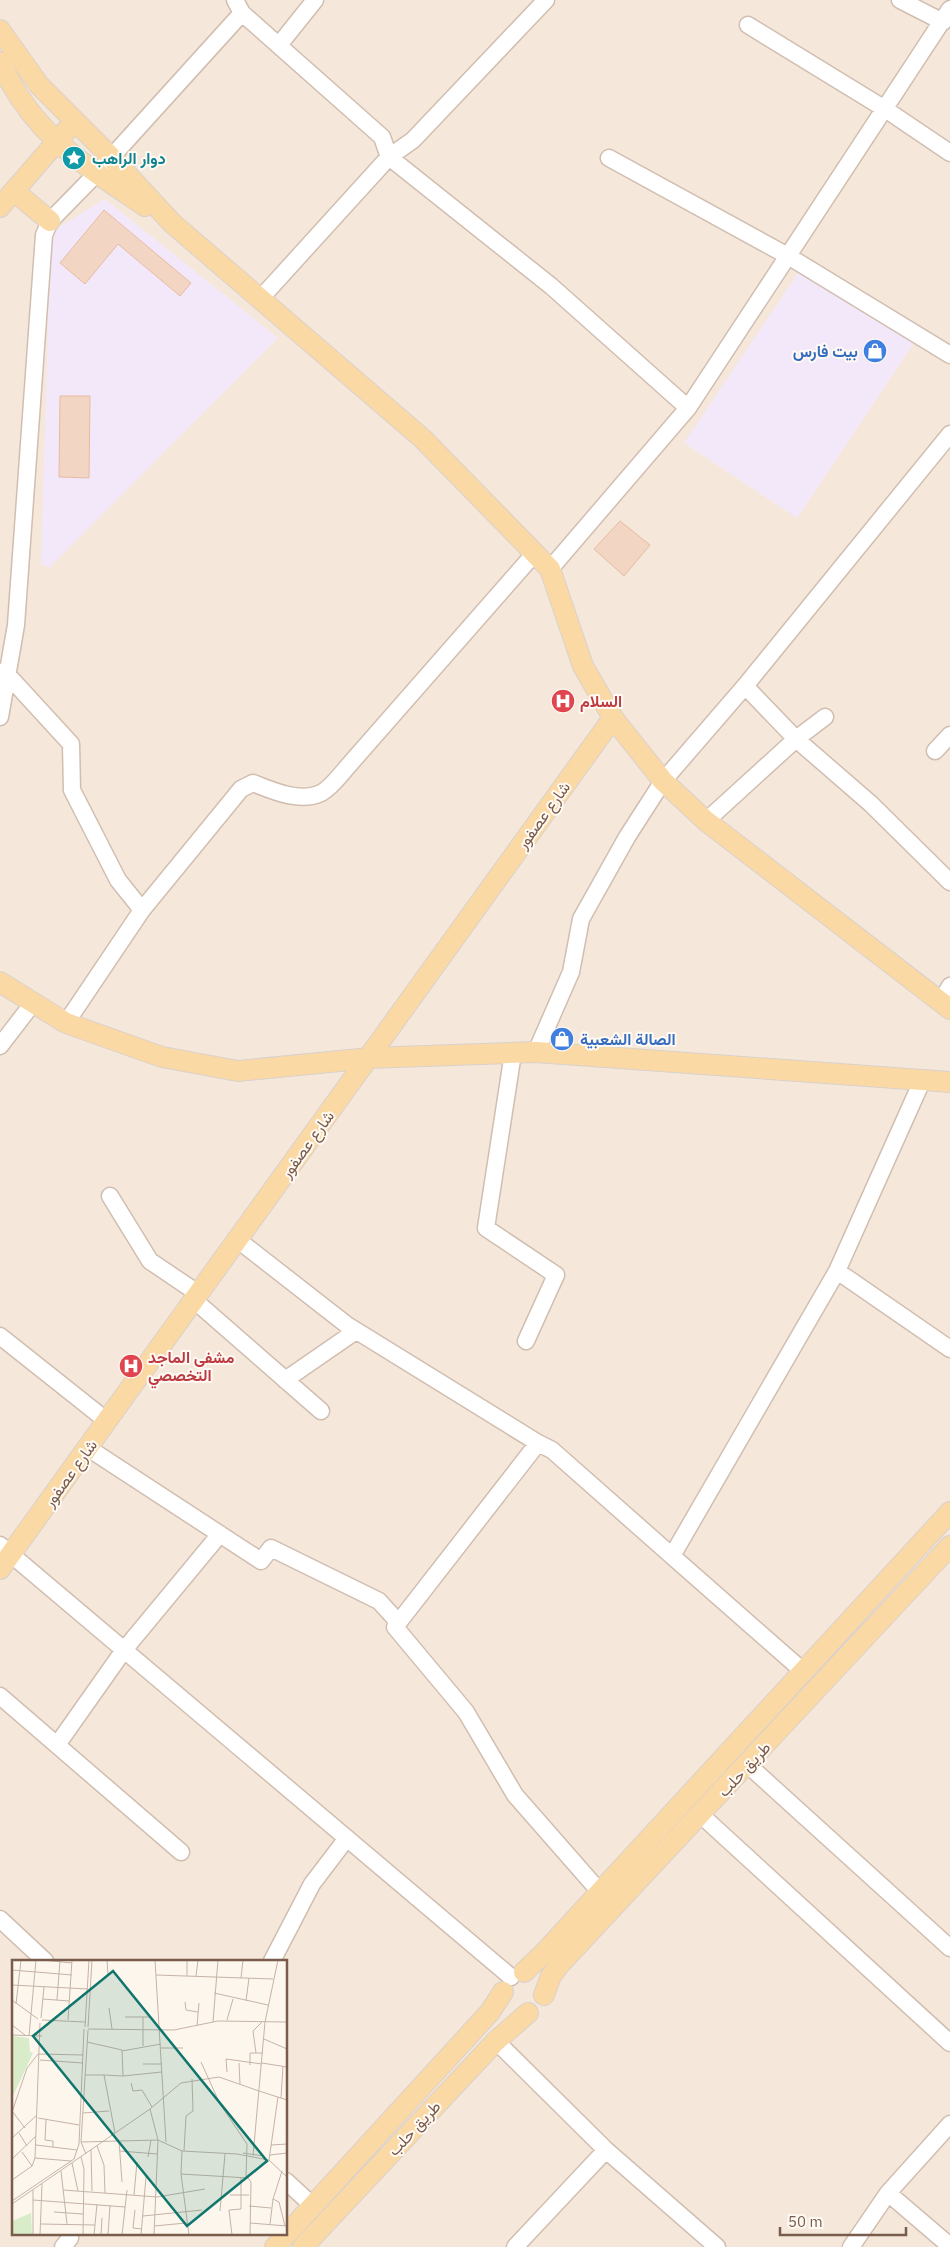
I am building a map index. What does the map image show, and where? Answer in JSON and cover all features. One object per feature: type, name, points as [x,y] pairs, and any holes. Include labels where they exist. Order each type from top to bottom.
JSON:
[{"type":"main road","points":[[0,30],[39,85],[172,223],[423,439],[550,569],[583,666],[613,718],[663,781],[706,821],[947,999]]},
{"type":"main road","points":[[0,62],[18,97],[34,118],[56,141],[97,173],[172,223]]},
{"type":"main road","points":[[0,207],[74,122]]},
{"type":"main road","points":[[15,192],[50,221]]},
{"type":"main road","name":"شارع عصفور","points":[[4,1556],[108,1421],[613,718]]},
{"type":"main road","points":[[0,982],[66,1023],[162,1057],[238,1071],[370,1058],[536,1052],[950,1082]]},
{"type":"main road","points":[[288,2233],[490,2012],[513,1980],[600,1892],[950,1512]]},
{"type":"main road","name":"طريق حلب","points":[[544,1995],[551,1976],[560,1964],[950,1546]]},
{"type":"main road","points":[[539,1979],[544,1988],[544,1995],[538,2008],[528,2013],[516,2012],[506,2004],[513,1980],[539,1979]]},
{"type":"main road","name":"طريق حلب","points":[[303,2247],[496,2041],[528,2013]]},
{"type":"main road","points":[[275,2247],[287,2234]]},
{"type":"street","points":[[278,45],[315,0]]},
{"type":"street","points":[[260,299],[389,157],[413,140],[546,0]]},
{"type":"street","points":[[550,569],[688,408],[885,109],[945,25],[900,0]]},
{"type":"street","points":[[0,717],[4,671],[16,625],[43,241],[50,221],[111,158],[239,6],[278,45],[382,137],[389,157],[551,286],[688,408]]},
{"type":"street","points":[[748,24],[885,109],[950,153]]},
{"type":"street","points":[[609,158],[788,256],[950,355]]},
{"type":"street","points":[[536,1052],[571,972],[581,919],[627,837],[663,781],[745,686],[950,434]]},
{"type":"street","points":[[66,1023],[142,910],[241,789],[253,783],[272,791],[302,797],[322,793],[349,765],[534,554]]},
{"type":"street","points":[[4,671],[71,744],[72,790],[118,880],[142,910]]},
{"type":"street","points":[[745,686],[796,739],[871,804],[950,882]]},
{"type":"street","points":[[706,821],[796,739],[824,718]]},
{"type":"street","points":[[935,751],[950,735]]},
{"type":"street","points":[[0,1046],[33,1003]]},
{"type":"street","points":[[513,1053],[486,1228],[556,1275],[526,1341]]},
{"type":"street","points":[[672,1556],[837,1271],[922,1081]]},
{"type":"street","points":[[110,1196],[150,1261],[197,1297],[285,1380],[321,1411]]},
{"type":"street","points":[[238,1240],[356,1331],[552,1450],[804,1672]]},
{"type":"street","points":[[837,1271],[950,1349]]},
{"type":"street","points":[[285,1380],[356,1331]]},
{"type":"street","points":[[0,1336],[108,1421]]},
{"type":"street","points":[[538,1443],[395,1627],[466,1712],[515,1795],[600,1892]]},
{"type":"street","points":[[88,1448],[261,1561],[271,1548],[379,1601],[398,1622]]},
{"type":"street","points":[[57,1745],[124,1650],[220,1534]]},
{"type":"street","points":[[4,1556],[124,1650],[513,1980]]},
{"type":"street","points":[[0,1696],[182,1852]]},
{"type":"street","points":[[748,1764],[950,1948]]},
{"type":"street","points":[[701,1815],[950,2044]]},
{"type":"street","points":[[273,1960],[312,1884],[347,1838]]},
{"type":"street","points":[[0,1919],[44,1960]]},
{"type":"street","points":[[496,2041],[606,2150],[717,2247]]},
{"type":"street","points":[[851,2247],[888,2193],[950,2124]]},
{"type":"street","points":[[515,2247],[606,2150]]},
{"type":"street","points":[[288,2183],[313,2206]]},
{"type":"street","points":[[888,2193],[950,2246]]},
{"type":"shaded area","points":[[0,0],[950,0],[950,2247],[0,2247]]},
{"type":"shaded area","points":[[105,199],[278,338],[49,568],[41,564],[51,232]]},
{"type":"shaded area","points":[[798,273],[915,341],[797,518],[684,443]]},
{"type":"building","points":[[104,210],[191,283],[180,296],[118,244],[85,284],[60,263]]},
{"type":"building","points":[[60,396],[90,396],[89,478],[59,477]]},
{"type":"building","points":[[620,521],[650,545],[624,576],[594,549]]},
{"type":"place","name":"دوار الراهب","points":[[74,158]]},
{"type":"place","name":"بيت فارس","points":[[875,351]]},
{"type":"place","name":"السلام","points":[[563,701]]},
{"type":"place","name":"الصالة الشعبية","points":[[562,1039]]},
{"type":"place","name":"مشفى الماجد التخصصي","points":[[131,1366]]}]
